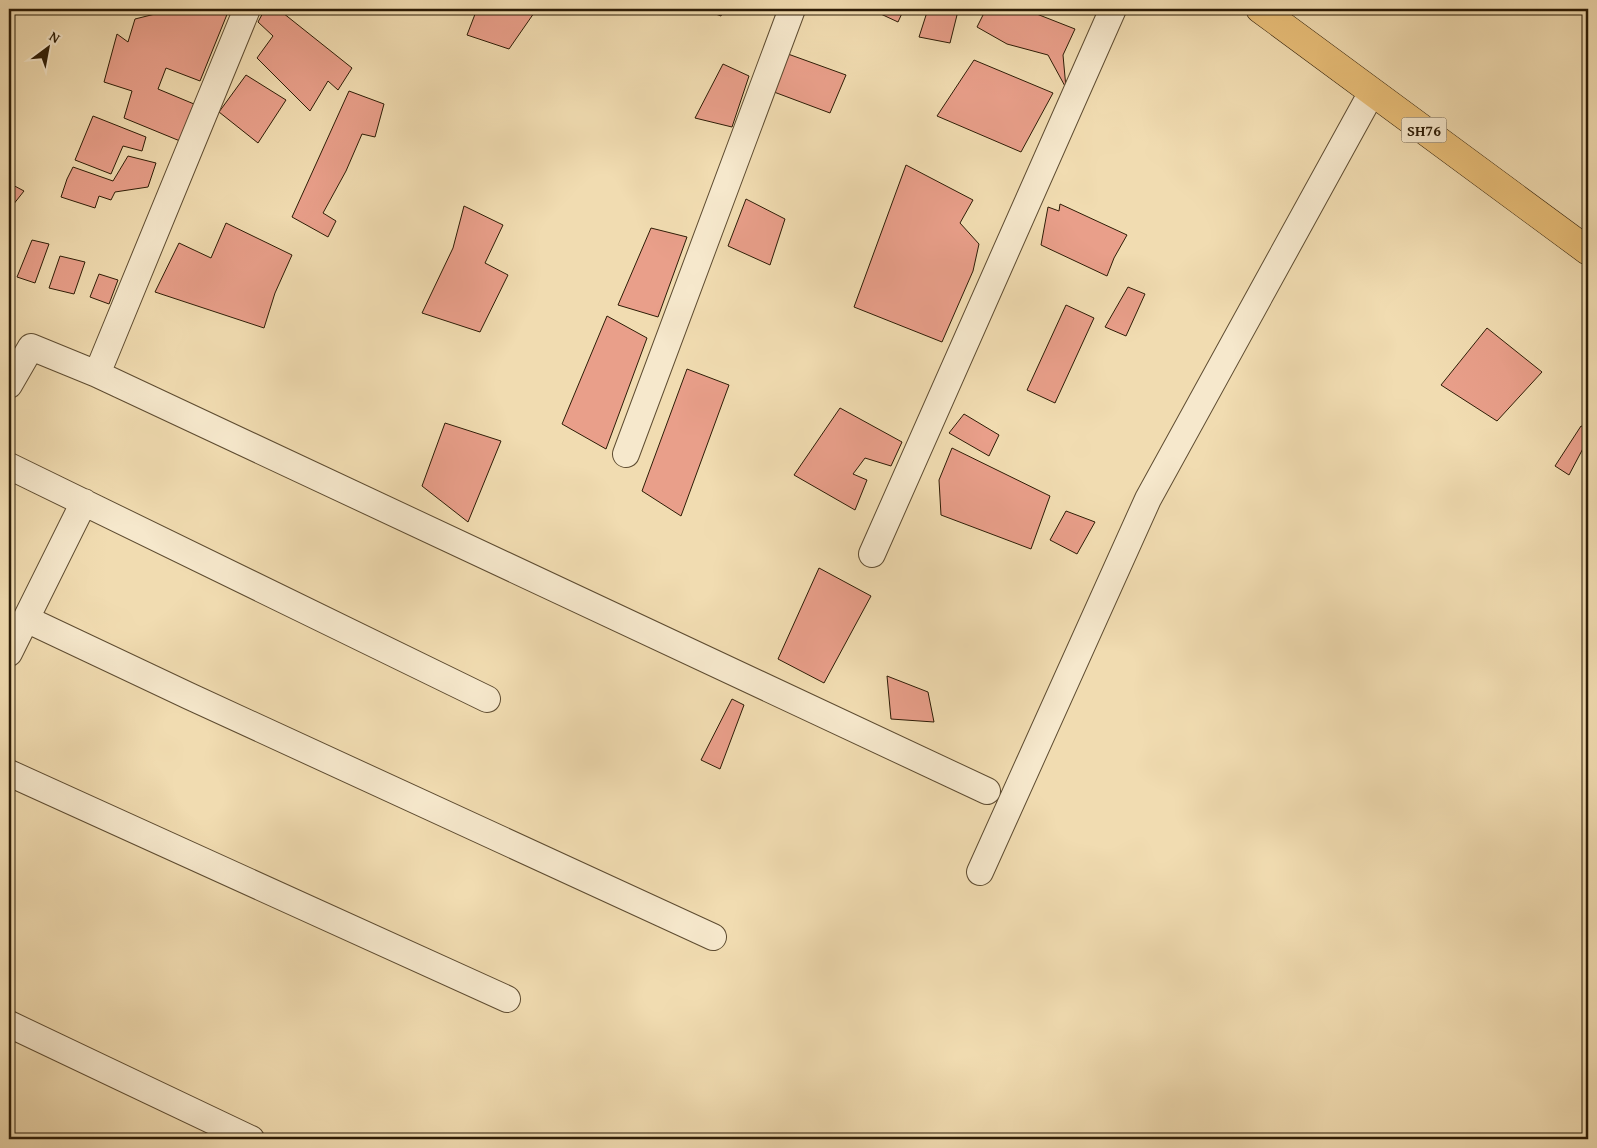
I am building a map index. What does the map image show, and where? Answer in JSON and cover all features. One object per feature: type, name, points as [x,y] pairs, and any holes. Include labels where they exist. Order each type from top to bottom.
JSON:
[{"type":"main road","name":"SH76","points":[[1260,9],[1588,251]]},
{"type":"street","points":[[97,374],[247,9]]},
{"type":"street","points":[[626,454],[792,9]]},
{"type":"street","points":[[872,554],[1113,9]]},
{"type":"street","points":[[980,872],[1148,499],[1372,92]]},
{"type":"street","points":[[9,385],[32,347],[97,374],[987,791]]},
{"type":"street","points":[[9,466],[487,699]]},
{"type":"street","points":[[9,654],[84,502]]},
{"type":"street","points":[[26,619],[712,937]]},
{"type":"street","points":[[9,773],[507,999]]},
{"type":"street","points":[[9,1024],[252,1139]]},
{"type":"building","points":[[134,9],[222,9],[228,12],[200,81],[166,68],[158,89],[194,104],[180,141],[124,118],[132,91],[104,82],[117,34],[128,42],[135,19],[159,13]]},
{"type":"building","points":[[265,9],[278,9],[352,68],[338,90],[328,81],[310,111],[257,58],[273,36],[258,22]]},
{"type":"building","points":[[477,9],[520,9],[534,13],[509,49],[467,35]]},
{"type":"building","points":[[702,9],[724,9],[721,16]]},
{"type":"building","points":[[870,9],[904,9],[898,22]]},
{"type":"building","points":[[928,9],[971,9],[970,14],[958,11],[950,43],[919,37]]},
{"type":"building","points":[[986,9],[1024,9],[1075,29],[1063,55],[1066,88],[1048,55],[1007,44],[977,27]]},
{"type":"building","points":[[788,54],[846,75],[830,113],[774,92]]},
{"type":"building","points":[[974,60],[1053,93],[1021,152],[937,116]]},
{"type":"building","points":[[723,64],[749,76],[732,127],[695,118]]},
{"type":"building","points":[[246,75],[286,100],[258,143],[219,112]]},
{"type":"building","points":[[349,91],[384,104],[375,137],[362,134],[346,171],[323,213],[336,221],[328,237],[292,217]]},
{"type":"building","points":[[93,116],[146,137],[142,151],[123,146],[111,174],[75,160]]},
{"type":"building","points":[[128,156],[156,163],[148,187],[115,192],[111,200],[99,196],[95,208],[61,197],[73,167],[113,181]]},
{"type":"building","points":[[906,165],[973,200],[960,223],[979,244],[973,271],[942,342],[854,307]]},
{"type":"building","points":[[9,183],[24,191],[9,210]]},
{"type":"building","points":[[746,199],[785,219],[770,265],[728,246]]},
{"type":"building","points":[[1060,204],[1127,235],[1114,258],[1107,276],[1041,245],[1048,207],[1059,211]]},
{"type":"building","points":[[464,206],[503,225],[485,263],[508,275],[480,332],[422,313],[453,248]]},
{"type":"building","points":[[226,223],[292,255],[275,293],[264,328],[155,292],[179,243],[211,258]]},
{"type":"building","points":[[651,228],[687,237],[658,317],[618,305]]},
{"type":"building","points":[[32,240],[49,244],[35,283],[17,277]]},
{"type":"building","points":[[60,256],[85,262],[74,294],[49,288]]},
{"type":"building","points":[[99,274],[118,280],[109,304],[90,297]]},
{"type":"building","points":[[1128,287],[1145,294],[1126,336],[1105,327]]},
{"type":"building","points":[[1066,305],[1094,318],[1055,403],[1027,390]]},
{"type":"building","points":[[607,316],[647,338],[606,449],[562,424]]},
{"type":"building","points":[[1487,328],[1542,372],[1497,421],[1441,385]]},
{"type":"building","points":[[687,369],[729,385],[681,516],[642,491]]},
{"type":"building","points":[[840,408],[902,442],[891,466],[865,458],[853,474],[867,480],[855,510],[794,475]]},
{"type":"building","points":[[964,414],[999,435],[989,456],[949,433]]},
{"type":"building","points":[[445,423],[501,441],[468,522],[422,486]]},
{"type":"building","points":[[1581,426],[1588,428],[1588,439],[1569,475],[1555,466]]},
{"type":"building","points":[[952,448],[1050,496],[1031,549],[941,515],[939,480]]},
{"type":"building","points":[[1066,511],[1095,522],[1077,554],[1050,540]]},
{"type":"building","points":[[819,568],[871,596],[824,683],[778,659]]},
{"type":"building","points":[[887,676],[928,692],[934,722],[891,719]]},
{"type":"building","points":[[732,699],[744,705],[720,769],[701,760]]}]
